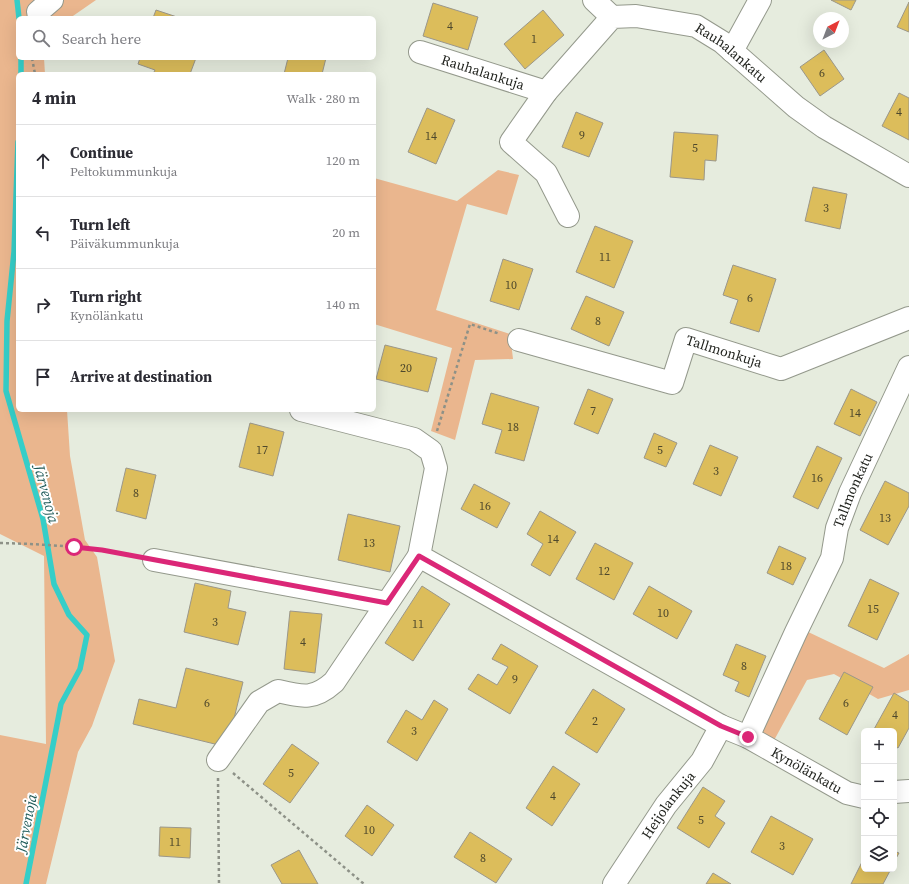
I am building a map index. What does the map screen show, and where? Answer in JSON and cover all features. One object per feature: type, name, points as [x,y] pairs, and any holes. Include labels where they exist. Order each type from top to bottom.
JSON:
[{"type":"street","points":[[568,216],[546,173],[511,142],[546,92],[612,17],[594,0]]},
{"type":"street","points":[[732,51],[760,0]]},
{"type":"street","name":"Rauhalankatu","points":[[612,17],[636,16],[696,26],[722,42],[796,107],[824,128],[909,176]]},
{"type":"street","name":"Rauhalankuja","points":[[420,52],[546,92]]},
{"type":"street","name":"Tallmonkuja","points":[[519,340],[672,383],[686,339],[781,369],[909,318]]},
{"type":"street","name":"Tallmonkatu","points":[[748,737],[832,558],[838,528],[850,493],[909,367]]},
{"type":"street","points":[[218,760],[259,702],[278,691],[305,698],[323,692],[334,682],[419,556],[436,468],[431,451],[414,439],[309,412]]},
{"type":"street","name":"Kynölänkatu","points":[[419,556],[721,726],[748,737],[847,793],[861,796]]},
{"type":"street","points":[[154,560],[387,603]]},
{"type":"street","name":"Heijolankuja","points":[[614,884],[666,805],[702,761],[721,726]]},
{"type":"street","points":[[897,792],[909,791]]},
{"type":"path","points":[[32,60],[35,72]]},
{"type":"path","points":[[431,451],[470,324],[519,340]]},
{"type":"path","points":[[0,543],[55,545],[102,550],[154,560]]},
{"type":"path","points":[[218,760],[219,884]]},
{"type":"path","points":[[218,760],[364,884]]},
{"type":"shaded area","points":[[0,0],[96,0],[73,16],[16,16],[16,60],[44,60],[45,72],[16,72],[16,412],[67,412],[70,456],[85,540],[97,557],[115,661],[92,726],[78,752],[46,884],[0,884],[0,735],[46,744],[44,556],[0,534]]},
{"type":"shaded area","points":[[498,170],[519,175],[507,215],[467,204],[436,310],[510,334],[513,359],[475,360],[455,440],[431,431],[452,348],[376,325],[376,179],[457,201]]},
{"type":"shaded area","points":[[804,630],[884,668],[909,654],[909,690],[878,699],[834,674],[807,680],[772,744],[754,734]]},
{"type":"building","points":[[831,0],[856,0],[851,10]]},
{"type":"building","points":[[909,2],[909,32],[897,27]]},
{"type":"building","points":[[433,3],[478,17],[468,50],[423,36]]},
{"type":"building","points":[[156,10],[174,16],[154,16]]},
{"type":"building","points":[[543,10],[564,35],[525,69],[504,44]]},
{"type":"building","points":[[824,50],[844,79],[820,96],[800,67]]},
{"type":"building","points":[[139,60],[195,60],[191,72],[154,72],[155,70],[138,64]]},
{"type":"building","points":[[288,60],[326,60],[322,72],[284,72]]},
{"type":"building","points":[[899,93],[909,98],[909,140],[882,126]]},
{"type":"building","points":[[427,108],[455,120],[436,164],[408,152]]},
{"type":"building","points":[[576,112],[603,123],[589,157],[562,147]]},
{"type":"building","points":[[674,132],[718,135],[716,161],[705,160],[704,180],[670,177]]},
{"type":"building","points":[[813,187],[847,194],[840,229],[805,221]]},
{"type":"building","points":[[595,226],[633,241],[614,288],[576,272]]},
{"type":"building","points":[[503,259],[533,269],[519,310],[490,301]]},
{"type":"building","points":[[733,265],[776,279],[759,332],[730,323],[738,300],[723,295]]},
{"type":"building","points":[[586,296],[624,312],[609,346],[571,329]]},
{"type":"building","points":[[385,345],[437,358],[428,392],[376,379]]},
{"type":"building","points":[[588,389],[613,399],[598,434],[574,424]]},
{"type":"building","points":[[851,389],[877,402],[860,436],[834,424]]},
{"type":"building","points":[[491,393],[539,407],[524,461],[495,453],[502,430],[482,424]]},
{"type":"building","points":[[250,423],[284,432],[273,476],[239,467]]},
{"type":"building","points":[[654,433],[677,443],[666,467],[644,458]]},
{"type":"building","points":[[710,445],[738,457],[721,496],[693,484]]},
{"type":"building","points":[[817,446],[842,458],[818,509],[793,497]]},
{"type":"building","points":[[126,468],[156,475],[146,519],[116,511]]},
{"type":"building","points":[[885,481],[909,493],[909,506],[888,545],[860,530]]},
{"type":"building","points":[[474,484],[510,503],[497,528],[461,509]]},
{"type":"building","points":[[540,511],[576,532],[550,576],[531,565],[543,544],[527,534]]},
{"type":"building","points":[[348,514],[400,526],[390,572],[338,560]]},
{"type":"building","points":[[595,543],[633,563],[614,600],[576,579]]},
{"type":"building","points":[[779,546],[806,558],[793,585],[767,573]]},
{"type":"building","points":[[870,579],[899,593],[877,640],[848,626]]},
{"type":"building","points":[[195,583],[231,591],[228,608],[246,612],[238,645],[184,632]]},
{"type":"building","points":[[422,586],[450,604],[413,661],[385,643]]},
{"type":"building","points":[[649,586],[692,611],[677,639],[633,614]]},
{"type":"building","points":[[290,611],[322,614],[315,673],[284,669]]},
{"type":"building","points":[[501,644],[538,666],[510,714],[468,689],[478,674],[497,685],[508,667],[492,659]]},
{"type":"building","points":[[736,644],[766,656],[749,697],[735,691],[739,682],[723,675]]},
{"type":"building","points":[[186,668],[243,682],[227,747],[133,724],[139,699],[176,708]]},
{"type":"building","points":[[844,672],[873,687],[847,735],[819,719]]},
{"type":"building","points":[[593,689],[625,709],[597,753],[565,733]]},
{"type":"building","points":[[894,693],[909,702],[909,728],[898,748],[897,728],[875,728]]},
{"type":"building","points":[[434,700],[448,709],[417,761],[387,742],[406,710],[422,720]]},
{"type":"building","points":[[292,744],[319,763],[290,803],[263,784]]},
{"type":"building","points":[[553,766],[580,784],[552,826],[526,808]]},
{"type":"building","points":[[703,787],[725,801],[715,816],[725,823],[709,848],[677,828]]},
{"type":"building","points":[[367,805],[394,825],[372,856],[345,836]]},
{"type":"building","points":[[771,816],[813,839],[793,875],[751,852]]},
{"type":"building","points":[[160,827],[191,828],[190,858],[159,856]]},
{"type":"building","points":[[470,832],[512,859],[496,883],[454,857]]},
{"type":"building","points":[[299,850],[318,884],[282,884],[271,865]]},
{"type":"building","points":[[861,864],[861,872],[889,872],[883,884],[851,884]]},
{"type":"building","points":[[713,873],[731,884],[706,884]]},
{"type":"waterway","name":"Järvenoja","points":[[17,0],[19,16]]},
{"type":"waterway","name":"Järvenoja","points":[[21,60],[21,72]]},
{"type":"waterway","name":"Järvenoja","points":[[16,197],[14,252],[7,321],[6,391],[43,519],[54,584],[69,615],[87,635],[80,669],[61,704],[26,884]]},
{"type":"route","points":[[74,547],[102,550],[387,603],[419,556],[721,726],[748,737]]}]
